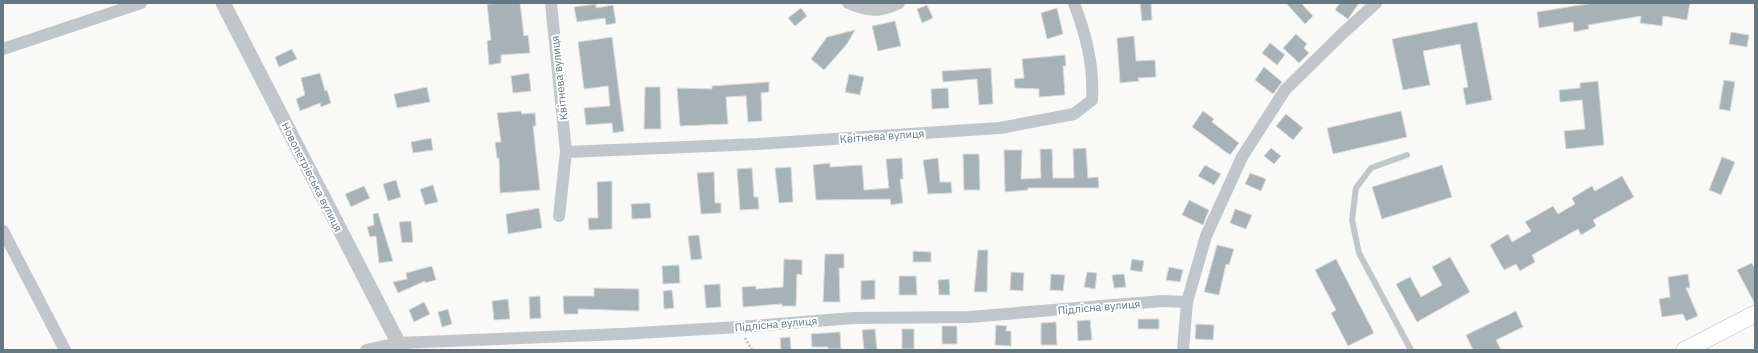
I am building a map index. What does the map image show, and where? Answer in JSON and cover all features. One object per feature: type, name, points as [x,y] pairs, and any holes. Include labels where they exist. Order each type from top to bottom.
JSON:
[{"type":"main road","points":[[1685,350],[1755,314]]},
{"type":"street","points":[[3,49],[141,3]]},
{"type":"street","name":"Новопетрівська вулиця","points":[[223,3],[400,346]]},
{"type":"street","name":"Квітнева вулиця","points":[[551,3],[566,152],[559,216]]},
{"type":"street","points":[[848,3],[867,10],[890,8],[898,3]]},
{"type":"street","name":"Квітнева вулиця","points":[[566,152],[758,144],[1000,128],[1074,114],[1092,100],[1094,78],[1088,41],[1074,3]]},
{"type":"street","points":[[1183,350],[1187,302],[1206,236],[1242,157],[1285,90],[1376,3]]},
{"type":"street","points":[[3,231],[65,350]]},
{"type":"street","name":"Підлісна вулиця","points":[[366,350],[400,346],[853,318],[969,317],[1162,301],[1187,302]]},
{"type":"lane","points":[[1407,154],[1371,168],[1356,188],[1352,220],[1359,253],[1411,350]]},
{"type":"building","points":[[520,3],[524,36],[528,35],[530,53],[501,55],[501,63],[489,65],[487,41],[491,40],[487,4]]},
{"type":"building","points":[[1140,3],[1151,3],[1152,20],[1142,21]]},
{"type":"building","points":[[1286,3],[1301,3],[1313,16],[1305,24]]},
{"type":"building","points":[[1340,3],[1359,3],[1348,19],[1335,10]]},
{"type":"building","points":[[1593,3],[1690,3],[1687,20],[1663,16],[1662,26],[1640,23],[1641,16],[1588,25],[1589,29],[1574,32],[1573,22],[1539,28],[1537,12]]},
{"type":"building","points":[[596,4],[596,8],[613,5],[616,23],[606,25],[605,18],[577,22],[574,7]]},
{"type":"building","points":[[927,5],[933,18],[922,23],[917,9]]},
{"type":"building","points":[[801,8],[807,16],[795,26],[788,18]]},
{"type":"building","points":[[1057,8],[1063,34],[1047,39],[1041,13]]},
{"type":"building","points":[[895,21],[901,46],[878,51],[872,26]]},
{"type":"building","points":[[1477,22],[1492,100],[1466,105],[1463,88],[1468,87],[1460,44],[1423,51],[1430,85],[1403,90],[1392,39]]},
{"type":"building","points":[[855,30],[847,44],[824,70],[811,59],[827,37]]},
{"type":"building","points":[[1731,32],[1749,35],[1747,47],[1729,44]]},
{"type":"building","points":[[1296,34],[1307,44],[1304,48],[1309,53],[1299,63],[1283,48]]},
{"type":"building","points":[[1134,36],[1136,61],[1155,60],[1156,77],[1138,78],[1139,81],[1120,83],[1117,38]]},
{"type":"building","points":[[612,37],[624,131],[613,133],[612,123],[586,125],[584,108],[610,106],[608,86],[584,89],[578,42]]},
{"type":"building","points":[[1270,43],[1285,55],[1277,65],[1262,53]]},
{"type":"building","points":[[292,49],[297,59],[279,67],[275,57]]},
{"type":"building","points":[[1065,55],[1066,66],[1063,66],[1065,95],[1039,97],[1039,89],[1015,88],[1014,79],[1024,78],[1022,59]]},
{"type":"building","points":[[1264,67],[1282,82],[1273,94],[1255,80]]},
{"type":"building","points":[[991,68],[993,104],[979,105],[977,79],[943,82],[942,71]]},
{"type":"building","points":[[320,73],[325,91],[327,90],[331,103],[321,107],[320,103],[300,111],[296,99],[305,95],[301,78]]},
{"type":"building","points":[[529,73],[531,91],[513,93],[511,76]]},
{"type":"building","points":[[849,74],[864,77],[860,95],[845,92]]},
{"type":"building","points":[[1724,80],[1735,82],[1730,111],[1719,109]]},
{"type":"building","points":[[1598,81],[1604,145],[1566,149],[1564,131],[1585,129],[1582,100],[1560,102],[1559,90],[1580,88],[1580,83]]},
{"type":"building","points":[[769,82],[769,92],[761,93],[762,121],[748,122],[746,96],[726,97],[728,124],[680,126],[677,88],[712,89],[712,86]]},
{"type":"building","points":[[427,87],[430,102],[397,108],[394,94]]},
{"type":"building","points":[[645,87],[660,87],[661,129],[644,129]]},
{"type":"building","points":[[948,88],[949,108],[932,109],[931,89]]},
{"type":"building","points":[[521,111],[522,114],[535,113],[536,126],[533,126],[540,190],[500,193],[499,158],[497,158],[495,142],[501,142],[497,113]]},
{"type":"building","points":[[1203,111],[1214,119],[1212,122],[1239,143],[1230,155],[1192,127]]},
{"type":"building","points":[[1401,111],[1407,137],[1333,154],[1327,128]]},
{"type":"building","points":[[1286,114],[1303,128],[1293,140],[1276,126]]},
{"type":"building","points":[[431,138],[433,150],[413,153],[411,142]]},
{"type":"building","points":[[1086,148],[1088,178],[1098,177],[1099,188],[1028,188],[1028,190],[1005,192],[1004,150],[1022,150],[1021,179],[1041,178],[1040,149],[1052,149],[1053,178],[1074,178],[1073,149]]},
{"type":"building","points":[[1271,148],[1281,156],[1274,164],[1264,156]]},
{"type":"building","points":[[963,154],[979,154],[980,190],[964,190]]},
{"type":"building","points":[[1722,157],[1735,162],[1721,195],[1709,190]]},
{"type":"building","points":[[902,158],[903,179],[900,179],[903,203],[891,205],[890,199],[816,200],[813,165],[830,163],[830,167],[862,165],[864,190],[889,188],[886,159]]},
{"type":"building","points":[[938,158],[940,182],[951,182],[952,193],[928,194],[923,160]]},
{"type":"building","points":[[1205,165],[1221,174],[1214,185],[1198,176]]},
{"type":"building","points":[[1442,165],[1452,197],[1382,219],[1372,187]]},
{"type":"building","points":[[791,167],[793,202],[779,203],[775,168]]},
{"type":"building","points":[[752,168],[754,197],[758,197],[759,209],[740,210],[737,169]]},
{"type":"building","points":[[714,172],[715,203],[721,203],[721,213],[701,214],[697,173]]},
{"type":"building","points":[[1250,173],[1266,179],[1261,191],[1245,184]]},
{"type":"building","points":[[1622,176],[1634,197],[1593,220],[1596,226],[1581,235],[1578,229],[1532,255],[1535,262],[1520,271],[1516,264],[1504,270],[1490,245],[1508,234],[1512,242],[1531,231],[1525,222],[1553,206],[1558,214],[1575,204],[1572,198],[1592,186],[1595,191]]},
{"type":"building","points":[[396,180],[401,197],[388,201],[383,184]]},
{"type":"building","points":[[612,181],[612,229],[589,230],[588,218],[598,218],[597,182]]},
{"type":"building","points":[[433,185],[438,202],[425,205],[420,189]]},
{"type":"building","points":[[364,186],[370,198],[351,207],[345,194]]},
{"type":"building","points":[[1189,200],[1209,210],[1203,225],[1182,215]]},
{"type":"building","points":[[650,203],[651,218],[632,219],[631,204]]},
{"type":"building","points":[[539,208],[542,228],[508,234],[506,214]]},
{"type":"building","points":[[1235,209],[1252,215],[1246,229],[1230,223]]},
{"type":"building","points":[[378,213],[393,261],[379,263],[376,236],[370,237],[367,227],[374,225],[373,214]]},
{"type":"building","points":[[411,221],[413,242],[402,243],[399,222]]},
{"type":"building","points":[[699,235],[702,259],[691,260],[688,236]]},
{"type":"building","points":[[1217,245],[1234,249],[1229,265],[1226,264],[1219,295],[1204,292]]},
{"type":"building","points":[[978,250],[988,250],[987,292],[974,292]]},
{"type":"building","points":[[913,251],[931,252],[931,262],[913,262]]},
{"type":"building","points":[[825,254],[844,254],[844,268],[839,268],[840,302],[823,302]]},
{"type":"building","points":[[1450,257],[1470,292],[1417,322],[1396,284],[1410,277],[1421,297],[1442,285],[1432,267]]},
{"type":"building","points":[[784,259],[802,260],[802,275],[797,274],[796,306],[782,306],[782,304],[743,307],[742,287],[756,286],[756,289],[783,287]]},
{"type":"building","points":[[1132,259],[1144,261],[1142,272],[1130,270]]},
{"type":"building","points":[[1336,259],[1374,333],[1348,346],[1331,313],[1336,310],[1315,270]]},
{"type":"building","points":[[1752,263],[1755,269],[1755,304],[1737,270]]},
{"type":"building","points":[[679,265],[680,283],[663,284],[662,266]]},
{"type":"building","points":[[432,266],[436,280],[425,283],[425,281],[398,293],[393,282],[407,279],[406,273]]},
{"type":"building","points":[[1169,267],[1183,270],[1180,282],[1166,280]]},
{"type":"building","points":[[1011,272],[1024,273],[1023,291],[1010,290]]},
{"type":"building","points":[[1087,272],[1097,273],[1095,289],[1084,287]]},
{"type":"building","points":[[1051,274],[1065,275],[1063,291],[1050,290]]},
{"type":"building","points":[[1124,274],[1126,287],[1114,288],[1112,275]]},
{"type":"building","points":[[1688,274],[1690,288],[1686,288],[1698,316],[1686,321],[1683,314],[1662,317],[1659,299],[1670,297],[1668,277]]},
{"type":"building","points":[[899,276],[916,276],[917,295],[899,295]]},
{"type":"building","points":[[949,279],[950,295],[939,295],[938,280]]},
{"type":"building","points":[[875,280],[875,299],[861,300],[861,281]]},
{"type":"building","points":[[720,284],[721,307],[706,308],[704,285]]},
{"type":"building","points":[[594,288],[639,289],[639,311],[578,309],[578,314],[564,314],[563,296],[594,296]]},
{"type":"building","points":[[672,290],[674,308],[664,309],[663,291]]},
{"type":"building","points":[[540,296],[541,318],[530,319],[529,297]]},
{"type":"building","points":[[508,299],[510,319],[494,320],[492,301]]},
{"type":"building","points":[[424,302],[430,314],[414,322],[409,310]]},
{"type":"building","points":[[448,309],[452,324],[442,327],[438,312]]},
{"type":"building","points":[[1516,311],[1523,327],[1496,340],[1501,350],[1473,350],[1466,335]]},
{"type":"building","points":[[1138,319],[1159,319],[1159,329],[1138,329]]},
{"type":"building","points":[[1090,320],[1092,340],[1078,341],[1077,321]]},
{"type":"building","points":[[1056,322],[1057,345],[1041,345],[1041,323]]},
{"type":"building","points":[[1196,324],[1214,325],[1213,340],[1195,339]]},
{"type":"building","points":[[996,325],[1007,326],[1006,331],[1011,331],[1011,346],[995,345]]},
{"type":"building","points":[[942,326],[957,326],[957,344],[942,344]]},
{"type":"building","points":[[875,329],[877,350],[864,350],[862,330]]},
{"type":"building","points":[[902,329],[914,329],[914,349],[902,349]]},
{"type":"building","points":[[840,332],[841,349],[812,347],[811,334]]},
{"type":"building","points":[[790,337],[791,350],[781,350],[780,338]]}]
